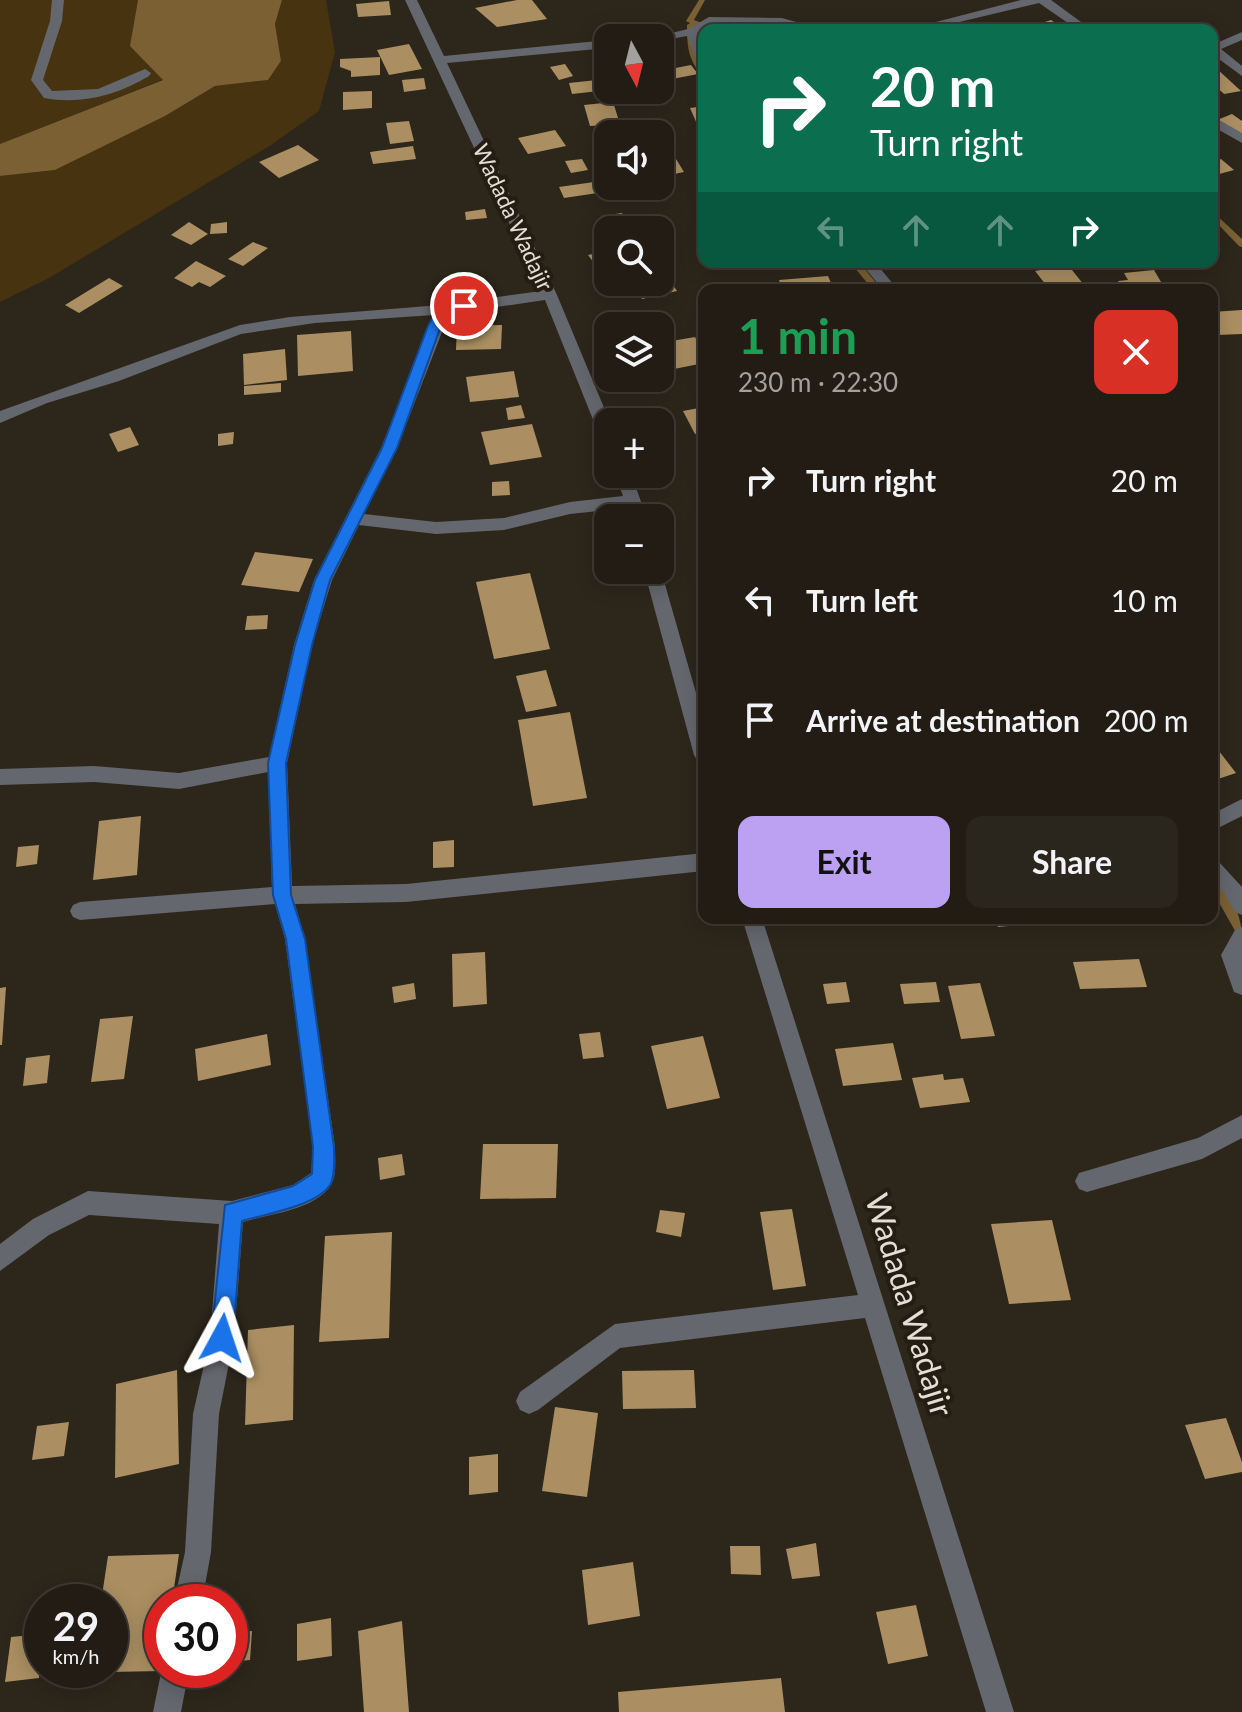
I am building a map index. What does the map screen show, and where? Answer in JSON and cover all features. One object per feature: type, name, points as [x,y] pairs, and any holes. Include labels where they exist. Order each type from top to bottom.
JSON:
[{"type":"street","points":[[58,0],[53,36],[40,61],[37,80],[48,95],[81,98],[107,94],[145,73]]},
{"type":"street","name":"Wadada Wadajir","points":[[411,0],[550,295],[596,408]]},
{"type":"street","points":[[936,24],[1036,0]]},
{"type":"street","points":[[1043,0],[1077,24]]},
{"type":"street","points":[[704,24],[709,21],[742,20],[791,24]]},
{"type":"street","points":[[674,35],[698,28]]},
{"type":"street","points":[[691,32],[698,50]]},
{"type":"street","points":[[1218,47],[1242,36]]},
{"type":"street","points":[[441,60],[594,45]]},
{"type":"street","points":[[1218,53],[1242,72]]},
{"type":"street","points":[[1218,124],[1242,139]]},
{"type":"street","points":[[872,268],[886,284]]},
{"type":"street","points":[[0,418],[23,404],[114,377],[180,349],[237,331],[279,323],[443,310],[507,298],[550,295]]},
{"type":"street","points":[[0,1259],[41,1227],[88,1203],[232,1213],[298,1195],[322,1179],[324,1147],[295,939],[282,895],[277,763],[303,645],[323,580],[389,448],[443,310]]},
{"type":"street","points":[[354,519],[436,528],[504,524],[570,508],[594,509]]},
{"type":"street","points":[[657,584],[698,733]]},
{"type":"street","points":[[0,777],[94,774],[179,781],[277,763]]},
{"type":"street","points":[[1218,820],[1242,807]]},
{"type":"street","points":[[80,911],[282,895],[406,893],[698,863]]},
{"type":"street","points":[[1218,874],[1230,885],[1242,906]]},
{"type":"street","name":"Wadada Wadajir","points":[[754,924],[1000,1712]]},
{"type":"street","points":[[1242,936],[1231,955],[1242,985]]},
{"type":"street","points":[[1087,1181],[1202,1148],[1242,1126]]},
{"type":"street","points":[[192,1584],[198,1552],[206,1414],[222,1338],[232,1213]]},
{"type":"street","points":[[529,1401],[615,1336],[874,1305]]},
{"type":"street","points":[[167,1712],[172,1688]]},
{"type":"shaded area","points":[[0,0],[138,0],[137,13],[164,79],[0,144]]},
{"type":"shaded area","points":[[138,0],[282,0],[275,24],[281,61],[268,80],[215,86],[165,116],[55,170],[0,176],[0,144],[163,80],[130,46]]},
{"type":"shaded area","points":[[282,0],[326,0],[335,52],[319,111],[271,145],[49,278],[0,302],[0,176],[55,170],[165,116],[215,86],[268,80],[281,61],[275,24]]},
{"type":"building","points":[[532,0],[547,19],[497,27],[475,8]]},
{"type":"building","points":[[389,1],[391,15],[358,17],[356,4]]},
{"type":"building","points":[[409,44],[422,69],[389,75],[377,50]]},
{"type":"building","points":[[380,57],[380,75],[351,77],[351,71],[340,67],[340,59]]},
{"type":"building","points":[[565,64],[573,76],[559,80],[550,67]]},
{"type":"building","points":[[691,65],[698,74],[674,79],[674,68]]},
{"type":"building","points":[[1218,70],[1241,91],[1224,94],[1218,88]]},
{"type":"building","points":[[424,78],[426,89],[404,92],[402,80]]},
{"type":"building","points":[[594,80],[594,92],[572,94],[569,83]]},
{"type":"building","points":[[372,91],[372,108],[343,110],[343,92]]},
{"type":"building","points":[[614,104],[619,120],[594,120],[594,126],[590,126],[584,105]]},
{"type":"building","points":[[698,107],[698,124],[697,124],[690,108]]},
{"type":"building","points":[[1232,114],[1242,121],[1242,136],[1218,121]]},
{"type":"building","points":[[409,121],[414,141],[390,144],[386,123]]},
{"type":"building","points":[[555,130],[566,146],[528,154],[518,138]]},
{"type":"building","points":[[298,145],[319,160],[279,178],[259,162]]},
{"type":"building","points":[[413,146],[416,159],[373,164],[370,152]]},
{"type":"building","points":[[674,156],[684,172],[674,174]]},
{"type":"building","points":[[582,159],[588,170],[571,173],[565,161]]},
{"type":"building","points":[[1221,159],[1234,170],[1218,174],[1218,160]]},
{"type":"building","points":[[594,182],[594,194],[564,198],[559,187]]},
{"type":"building","points":[[485,209],[487,218],[466,220],[465,212]]},
{"type":"building","points":[[189,222],[208,234],[191,245],[171,235]]},
{"type":"building","points":[[227,222],[227,233],[210,234],[211,224]]},
{"type":"building","points":[[253,242],[268,248],[243,266],[228,259]]},
{"type":"building","points":[[196,261],[226,276],[210,287],[199,282],[192,287],[174,278]]},
{"type":"building","points":[[1070,268],[1083,284],[1045,284],[1035,271]]},
{"type":"building","points":[[1154,270],[1162,284],[1120,284],[1118,281],[1128,280],[1124,273]]},
{"type":"building","points":[[828,276],[831,284],[780,284],[779,280]]},
{"type":"building","points":[[109,278],[123,286],[79,313],[65,305]]},
{"type":"building","points":[[1242,310],[1242,334],[1218,335],[1218,312]]},
{"type":"building","points":[[502,325],[501,349],[456,350],[457,326]]},
{"type":"building","points":[[351,331],[353,371],[298,376],[297,335]]},
{"type":"building","points":[[695,337],[698,364],[674,369],[674,341]]},
{"type":"building","points":[[285,349],[287,380],[244,385],[243,354]]},
{"type":"building","points":[[514,371],[519,397],[470,402],[466,377]]},
{"type":"building","points":[[281,383],[281,392],[244,395],[244,386]]},
{"type":"building","points":[[521,405],[525,418],[508,420],[506,408]]},
{"type":"building","points":[[698,408],[698,434],[695,434],[683,411]]},
{"type":"building","points":[[532,424],[542,457],[490,465],[481,432]]},
{"type":"building","points":[[130,427],[139,445],[118,452],[109,434]]},
{"type":"building","points":[[234,432],[233,444],[218,446],[218,434]]},
{"type":"building","points":[[509,481],[510,495],[492,496],[492,482]]},
{"type":"building","points":[[255,552],[313,559],[299,592],[241,585]]},
{"type":"building","points":[[530,573],[550,649],[494,659],[476,582]]},
{"type":"building","points":[[268,615],[267,629],[245,630],[247,616]]},
{"type":"building","points":[[546,670],[557,706],[526,712],[516,676]]},
{"type":"building","points":[[570,712],[587,798],[533,806],[518,720]]},
{"type":"building","points":[[1218,750],[1236,773],[1218,779]]},
{"type":"building","points":[[141,816],[137,875],[93,880],[99,821]]},
{"type":"building","points":[[454,840],[454,867],[433,868],[433,842]]},
{"type":"building","points":[[39,845],[37,864],[16,867],[18,847]]},
{"type":"building","points":[[997,924],[1029,924],[998,927]]},
{"type":"building","points":[[485,952],[487,1004],[453,1007],[452,954]]},
{"type":"building","points":[[1139,959],[1147,987],[1080,989],[1073,962]]},
{"type":"building","points":[[846,982],[850,1002],[827,1004],[823,984]]},
{"type":"building","points":[[936,982],[940,1002],[904,1004],[900,984]]},
{"type":"building","points":[[414,983],[416,999],[394,1003],[392,987]]},
{"type":"building","points":[[980,983],[995,1036],[961,1039],[948,986]]},
{"type":"building","points":[[6,987],[2,1045],[0,1045],[0,988]]},
{"type":"building","points":[[133,1016],[124,1079],[91,1082],[100,1019]]},
{"type":"building","points":[[600,1032],[604,1057],[583,1059],[579,1034]]},
{"type":"building","points":[[267,1034],[271,1065],[198,1081],[195,1049]]},
{"type":"building","points":[[703,1036],[720,1098],[667,1109],[651,1046]]},
{"type":"building","points":[[893,1043],[902,1080],[843,1086],[835,1049]]},
{"type":"building","points":[[50,1055],[47,1083],[23,1086],[26,1058]]},
{"type":"building","points":[[943,1074],[944,1080],[963,1078],[970,1102],[920,1108],[912,1078]]},
{"type":"building","points":[[483,1144],[558,1144],[556,1198],[480,1199]]},
{"type":"building","points":[[402,1154],[405,1175],[380,1180],[378,1158]]},
{"type":"building","points":[[792,1209],[806,1286],[773,1290],[760,1212]]},
{"type":"building","points":[[660,1210],[685,1213],[681,1237],[656,1232]]},
{"type":"building","points":[[1052,1220],[1071,1300],[1009,1304],[991,1224]]},
{"type":"building","points":[[392,1232],[389,1338],[319,1342],[325,1236]]},
{"type":"building","points":[[294,1325],[293,1420],[245,1425],[248,1330]]},
{"type":"building","points":[[177,1370],[179,1464],[115,1478],[116,1384]]},
{"type":"building","points":[[694,1370],[696,1408],[623,1409],[622,1371]]},
{"type":"building","points":[[555,1407],[598,1413],[587,1497],[542,1491]]},
{"type":"building","points":[[1226,1418],[1242,1462],[1242,1472],[1205,1479],[1185,1425]]},
{"type":"building","points":[[69,1422],[64,1456],[32,1460],[37,1426]]},
{"type":"building","points":[[498,1454],[498,1492],[469,1495],[469,1457]]},
{"type":"building","points":[[816,1543],[820,1576],[792,1579],[786,1549]]},
{"type":"building","points":[[730,1546],[760,1546],[761,1575],[731,1574]]},
{"type":"building","points":[[179,1554],[175,1584],[144,1584],[144,1671],[128,1672],[128,1584],[104,1584],[108,1556]]},
{"type":"building","points":[[633,1562],[640,1616],[588,1625],[582,1570]]},
{"type":"building","points":[[916,1605],[928,1656],[888,1664],[876,1612]]},
{"type":"building","points":[[331,1618],[332,1656],[297,1661],[297,1624]]},
{"type":"building","points":[[402,1621],[409,1712],[364,1712],[358,1631]]},
{"type":"building","points":[[248,1631],[252,1631],[248,1660]]},
{"type":"building","points":[[24,1636],[24,1680],[5,1682],[11,1637]]},
{"type":"building","points":[[781,1678],[785,1712],[619,1712],[618,1692]]},
{"type":"waterway","points":[[698,24],[690,21],[702,0]]},
{"type":"waterway","points":[[691,25],[692,55],[698,64]]},
{"type":"waterway","points":[[1218,219],[1242,244]]},
{"type":"waterway","points":[[859,268],[873,284]]},
{"type":"waterway","points":[[1218,892],[1242,932]]},
{"type":"route","points":[[222,1338],[232,1213],[298,1195],[322,1179],[324,1147],[295,939],[282,895],[277,763],[303,645],[323,580],[389,448],[434,326],[443,310],[464,306]]}]
